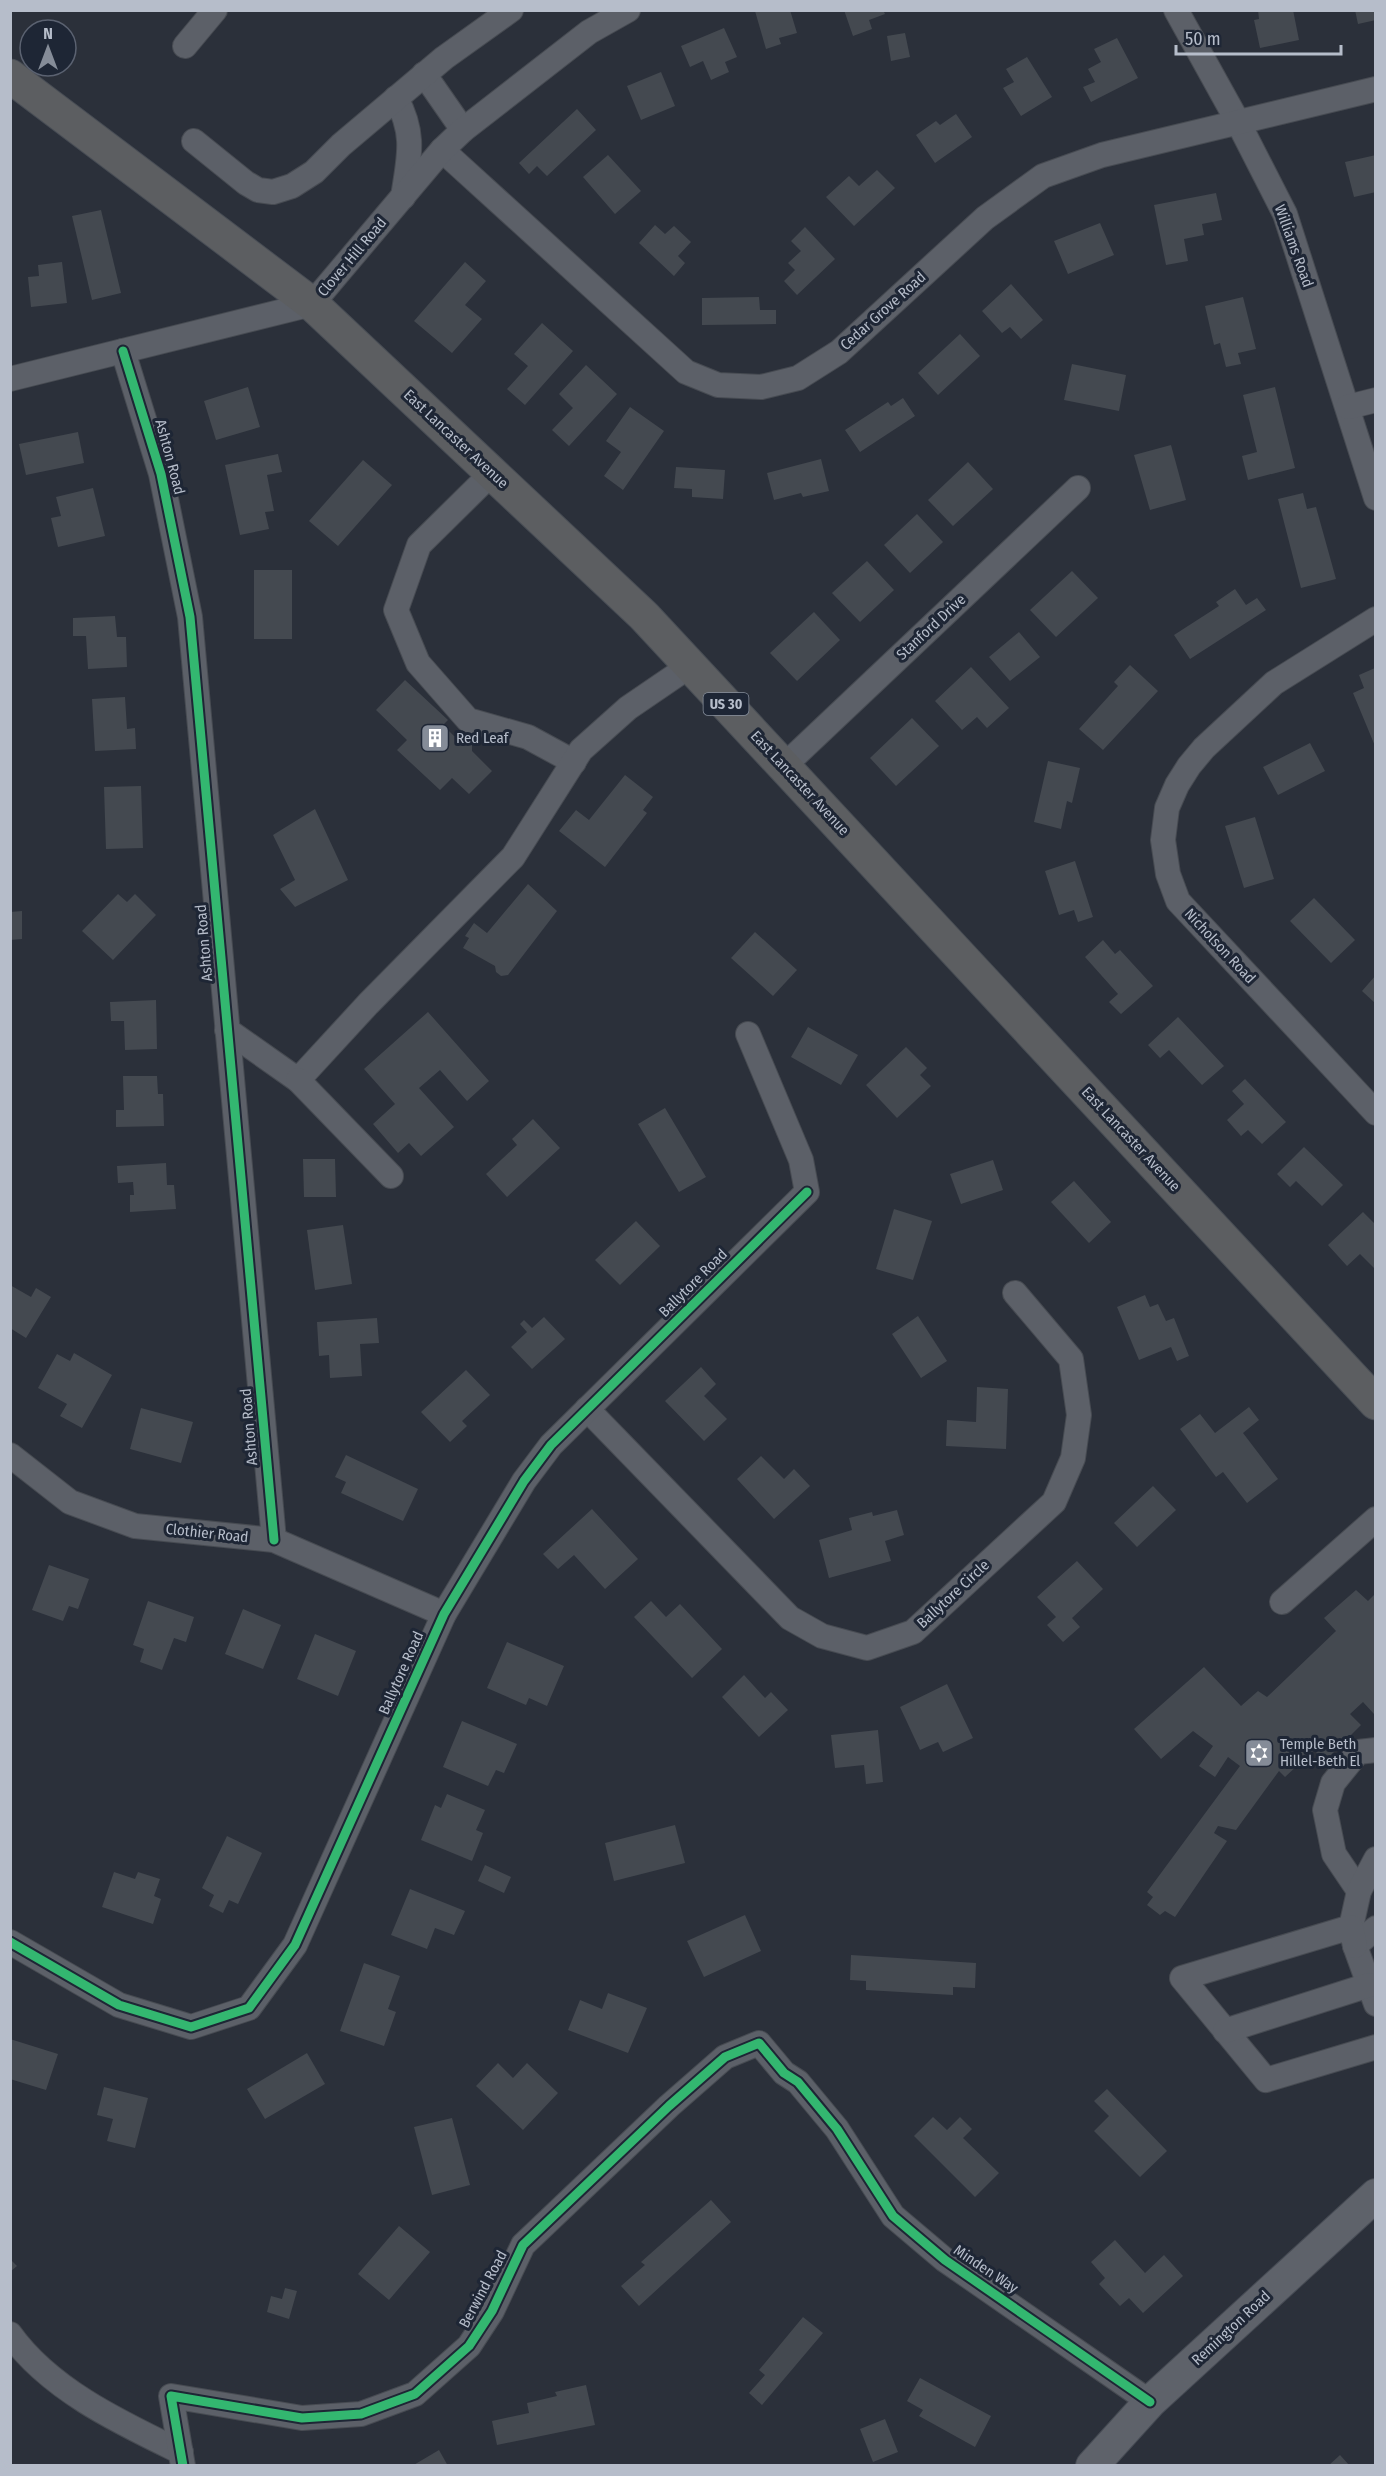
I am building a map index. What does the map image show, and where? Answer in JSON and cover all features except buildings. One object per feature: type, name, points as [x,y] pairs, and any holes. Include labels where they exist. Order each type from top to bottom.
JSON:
[{"type":"highway","name":"East Lancaster Avenue","points":[[10,76],[312,304],[644,616],[1376,1403]]},
{"type":"main road","name":"Remington Road","points":[[1092,2466],[1150,2402],[1376,2196]]},
{"type":"street","points":[[185,46],[215,10]]},
{"type":"street","points":[[194,141],[258,190],[273,192],[292,186],[314,172],[424,74],[511,10]]},
{"type":"street","name":"Clover Hill Road","points":[[10,379],[312,304],[442,150],[463,130],[589,32],[628,10]]},
{"type":"street","name":"Williams Road","points":[[1176,10],[1238,122],[1285,214],[1376,498]]},
{"type":"street","points":[[424,74],[463,130]]},
{"type":"street","name":"Cedar Grove Road","points":[[442,150],[686,372],[718,385],[761,387],[798,378],[839,352],[985,218],[1043,176],[1102,155],[1376,89]]},
{"type":"street","points":[[396,98],[408,125],[410,138],[403,197]]},
{"type":"street","name":"Ashton Road","points":[[123,351],[161,474],[190,617],[274,1540]]},
{"type":"street","points":[[1348,407],[1376,400]]},
{"type":"street","points":[[492,473],[420,545],[396,610],[418,663],[468,720],[528,736],[574,762]]},
{"type":"street","name":"Stanford Drive","points":[[784,766],[1078,488]]},
{"type":"street","name":"Nicholson Road","points":[[1376,619],[1274,683],[1204,748],[1177,784],[1167,808],[1163,840],[1168,874],[1178,901],[1376,1113]]},
{"type":"street","points":[[298,1080],[368,1004],[513,857],[581,750],[628,708],[691,665]]},
{"type":"street","points":[[227,1029],[298,1080],[391,1176]]},
{"type":"street","name":"Ballytore Road","points":[[10,1942],[118,2005],[191,2027],[249,2008],[295,1945],[444,1614],[524,1481],[551,1445],[807,1192],[801,1160],[748,1034]]},
{"type":"street","name":"Ballytore Circle","points":[[587,1409],[790,1618],[822,1636],[867,1648],[913,1632],[1054,1502],[1073,1458],[1079,1414],[1071,1359],[1015,1293]]},
{"type":"street","name":"Clothier Road","points":[[10,1455],[70,1502],[135,1526],[274,1540],[444,1614]]},
{"type":"street","points":[[1282,1602],[1376,1519]]},
{"type":"street","points":[[1359,1891],[1334,1854],[1325,1810],[1333,1784],[1358,1752],[1376,1750]]},
{"type":"street","points":[[1225,2031],[1372,1995],[1353,1936],[1359,1891],[1376,1859]]},
{"type":"street","points":[[1376,1928],[1353,1936],[1182,1978],[1266,2080],[1376,2047]]},
{"type":"street","name":"Berwind Road","points":[[182,2459],[171,2396],[302,2418],[361,2414],[415,2394],[469,2346],[492,2311],[523,2245],[669,2106],[725,2057],[759,2043],[784,2073],[798,2082],[837,2129]]},
{"type":"street","name":"Minden Way","points":[[837,2129],[893,2216],[945,2259],[1150,2402]]},
{"type":"street","points":[[10,2334],[46,2372],[82,2398],[182,2459]]},
{"type":"cycle path","points":[[123,351],[161,474],[190,617],[274,1540]]},
{"type":"cycle path","points":[[10,1942],[119,2005],[191,2027],[249,2008],[295,1945],[444,1614],[524,1481],[551,1445],[807,1192]]},
{"type":"cycle path","points":[[183,2466],[171,2396],[302,2418],[361,2414],[415,2394],[469,2346],[492,2311],[523,2245],[669,2106],[725,2057],[759,2043],[784,2073],[798,2082],[837,2129],[893,2216],[945,2260],[1150,2402]]},
{"type":"place","name":"Red Leaf","points":[[435,738]]},
{"type":"place","name":"Temple Beth Hillel-Beth El","points":[[1259,1753]]}]
